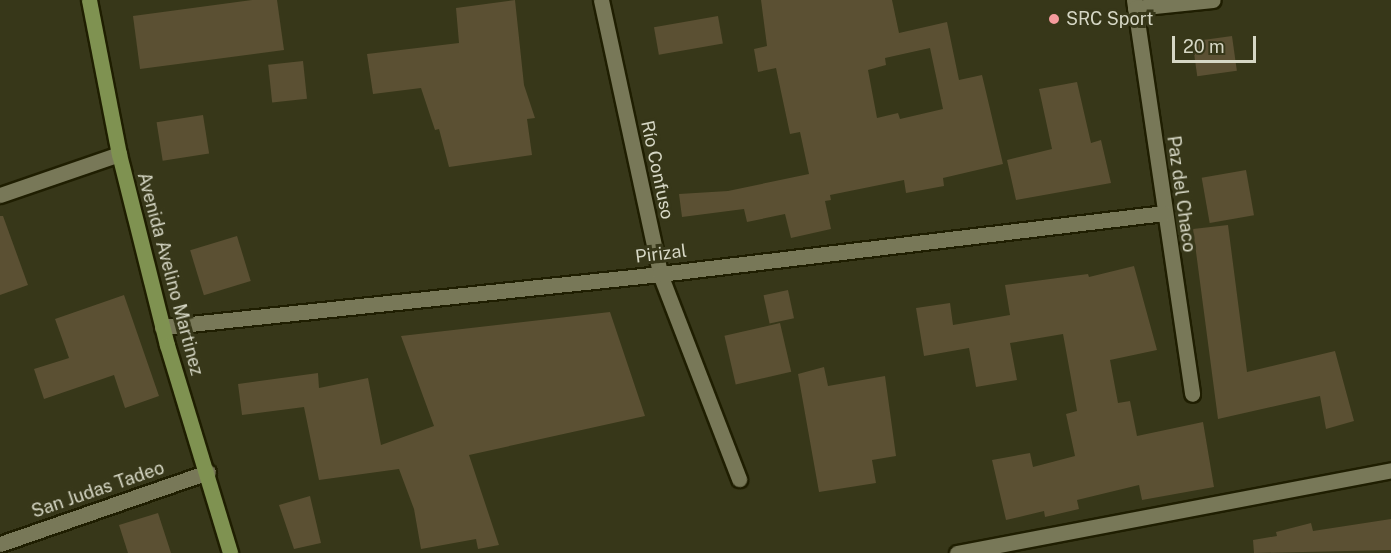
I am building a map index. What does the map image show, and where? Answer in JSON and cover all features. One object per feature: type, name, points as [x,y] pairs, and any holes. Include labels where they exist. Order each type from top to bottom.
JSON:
[{"type":"main road","name":"Avenida Avelino Martinez","points":[[89,0],[119,154],[162,327],[208,472],[230,553]]},
{"type":"street","name":"Río Confuso","points":[[601,0],[660,274],[739,479]]},
{"type":"street","points":[[1134,4],[1213,0]]},
{"type":"street","name":"Paz del Chaco","points":[[1134,4],[1192,394]]},
{"type":"street","points":[[0,195],[119,154]]},
{"type":"street","name":"Pirizal","points":[[162,327],[660,274],[1164,213]]},
{"type":"street","points":[[957,553],[1391,470]]},
{"type":"street","name":"San Judas Tadeo","points":[[0,544],[208,472]]},
{"type":"building","points":[[252,0],[277,0],[284,50],[140,69],[133,16]]},
{"type":"building","points":[[515,0],[524,85],[535,118],[527,119],[532,155],[449,167],[439,129],[435,130],[421,88],[373,94],[367,54],[459,43],[456,8]]},
{"type":"building","points":[[761,0],[892,0],[899,33],[947,22],[959,80],[982,75],[1003,164],[943,178],[944,186],[906,193],[904,180],[830,195],[831,200],[825,201],[831,229],[791,238],[785,214],[747,222],[744,209],[682,217],[679,194],[728,191],[809,174],[800,132],[790,134],[776,68],[758,72],[754,49],[767,46]],"holes":[[[930,48],[943,109],[900,119],[898,113],[877,118],[868,70],[886,65],[885,58]]]},
{"type":"building","points":[[718,16],[723,44],[659,55],[654,27]]},
{"type":"building","points":[[1232,36],[1237,71],[1197,76],[1192,42]]},
{"type":"building","points":[[303,61],[307,99],[272,102],[268,65]]},
{"type":"building","points":[[1077,82],[1091,143],[1101,140],[1111,183],[1016,200],[1007,160],[1052,149],[1039,89]]},
{"type":"building","points":[[203,115],[209,154],[163,161],[157,122]]},
{"type":"building","points":[[1246,170],[1254,215],[1210,223],[1202,178]]},
{"type":"building","points":[[0,216],[3,216],[28,285],[0,295]]},
{"type":"building","points":[[1228,225],[1247,372],[1335,351],[1354,421],[1326,429],[1320,396],[1218,419],[1193,229]]},
{"type":"building","points":[[237,236],[251,281],[204,295],[190,250]]},
{"type":"building","points":[[1134,266],[1157,350],[1110,360],[1118,403],[1130,401],[1137,436],[1203,422],[1214,487],[1142,500],[1139,485],[1077,500],[1079,509],[1045,517],[1044,511],[1006,520],[992,460],[1030,453],[1033,467],[1075,456],[1066,414],[1077,411],[1063,334],[1010,343],[1017,380],[976,387],[969,348],[924,356],[916,308],[950,303],[953,325],[1010,315],[1005,285],[1088,274],[1089,277]]},
{"type":"building","points":[[788,290],[794,318],[770,324],[764,295]]},
{"type":"building","points":[[124,295],[159,396],[125,408],[114,375],[44,399],[34,369],[69,358],[55,319]]},
{"type":"building","points":[[610,312],[645,416],[469,455],[499,545],[478,549],[476,539],[421,549],[414,509],[399,469],[319,480],[304,407],[242,415],[238,384],[318,373],[319,388],[368,378],[381,445],[434,426],[401,336]]},
{"type":"building","points":[[780,323],[791,372],[736,385],[724,336]]},
{"type":"building","points":[[824,367],[828,386],[885,376],[896,456],[872,460],[876,483],[819,492],[798,374]]},
{"type":"building","points":[[310,496],[321,543],[294,549],[279,505]]},
{"type":"building","points":[[158,513],[171,553],[128,553],[119,525]]},
{"type":"building","points":[[1391,519],[1391,550],[1254,553],[1253,540],[1277,536],[1276,532],[1311,523],[1313,531]]},
{"type":"place","name":"SRC Sport","points":[[1054,19]]}]
